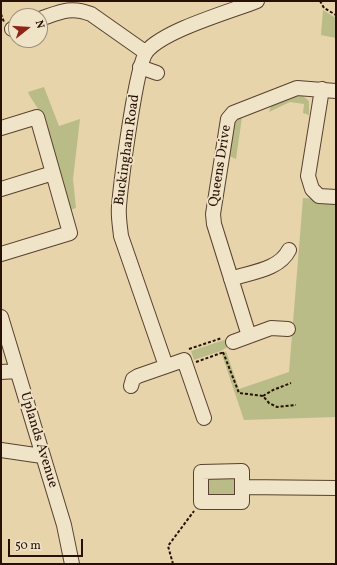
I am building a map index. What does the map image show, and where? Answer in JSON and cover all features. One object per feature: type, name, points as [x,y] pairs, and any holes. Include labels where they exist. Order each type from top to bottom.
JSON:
[{"type":"street","name":"Buckingham Road","points":[[166,366],[121,236],[119,220],[119,206],[127,143],[140,67],[146,52],[153,44],[171,34],[257,1]]},
{"type":"street","points":[[48,16],[72,9],[82,10],[96,17],[146,52]]},
{"type":"street","points":[[140,67],[157,73]]},
{"type":"street","name":"Queens Drive","points":[[249,336],[213,219],[229,116],[232,113],[292,89],[301,88],[329,90]]},
{"type":"street","points":[[329,90],[308,176],[312,189],[319,196],[336,197]]},
{"type":"street","points":[[1,128],[37,117],[70,233],[1,254]]},
{"type":"street","points":[[1,189],[53,173]]},
{"type":"street","points":[[231,279],[276,264],[285,258],[289,250]]},
{"type":"street","name":"Uplands Avenue","points":[[1,317],[64,525],[72,564]]},
{"type":"street","points":[[230,342],[271,328],[288,329]]},
{"type":"street","points":[[131,386],[133,379],[138,376],[184,360],[204,418]]},
{"type":"street","points":[[1,372],[17,371]]},
{"type":"street","points":[[1,450],[42,456]]},
{"type":"street","points":[[242,471],[242,487],[242,502],[201,502],[201,472],[242,471]]},
{"type":"street","points":[[242,487],[336,488]]},
{"type":"path","points":[[320,1],[324,8],[336,15]]},
{"type":"path","points":[[187,350],[230,342]]},
{"type":"path","points":[[194,362],[223,352],[230,342]]},
{"type":"path","points":[[223,352],[239,393],[250,396],[262,396],[291,383]]},
{"type":"path","points":[[262,396],[269,403],[277,407],[296,405]]},
{"type":"path","points":[[173,564],[168,546],[201,502]]},
{"type":"green space","points":[[323,10],[336,18],[336,38],[321,35]]},
{"type":"green space","points":[[44,87],[59,126],[80,119],[73,179],[76,208],[70,210],[40,113],[28,92]]},
{"type":"green space","points":[[296,95],[303,96],[309,101],[309,115],[303,113],[304,104],[290,102],[269,112],[271,106]]},
{"type":"green space","points":[[238,117],[242,117],[236,159],[229,156],[234,125]]},
{"type":"green space","points":[[303,198],[336,200],[336,417],[244,420],[222,355],[226,351],[239,389],[289,372]]},
{"type":"green space","points":[[227,339],[229,346],[221,351],[194,360],[191,351]]},
{"type":"green space","points":[[236,478],[237,496],[208,498],[206,479]]}]
